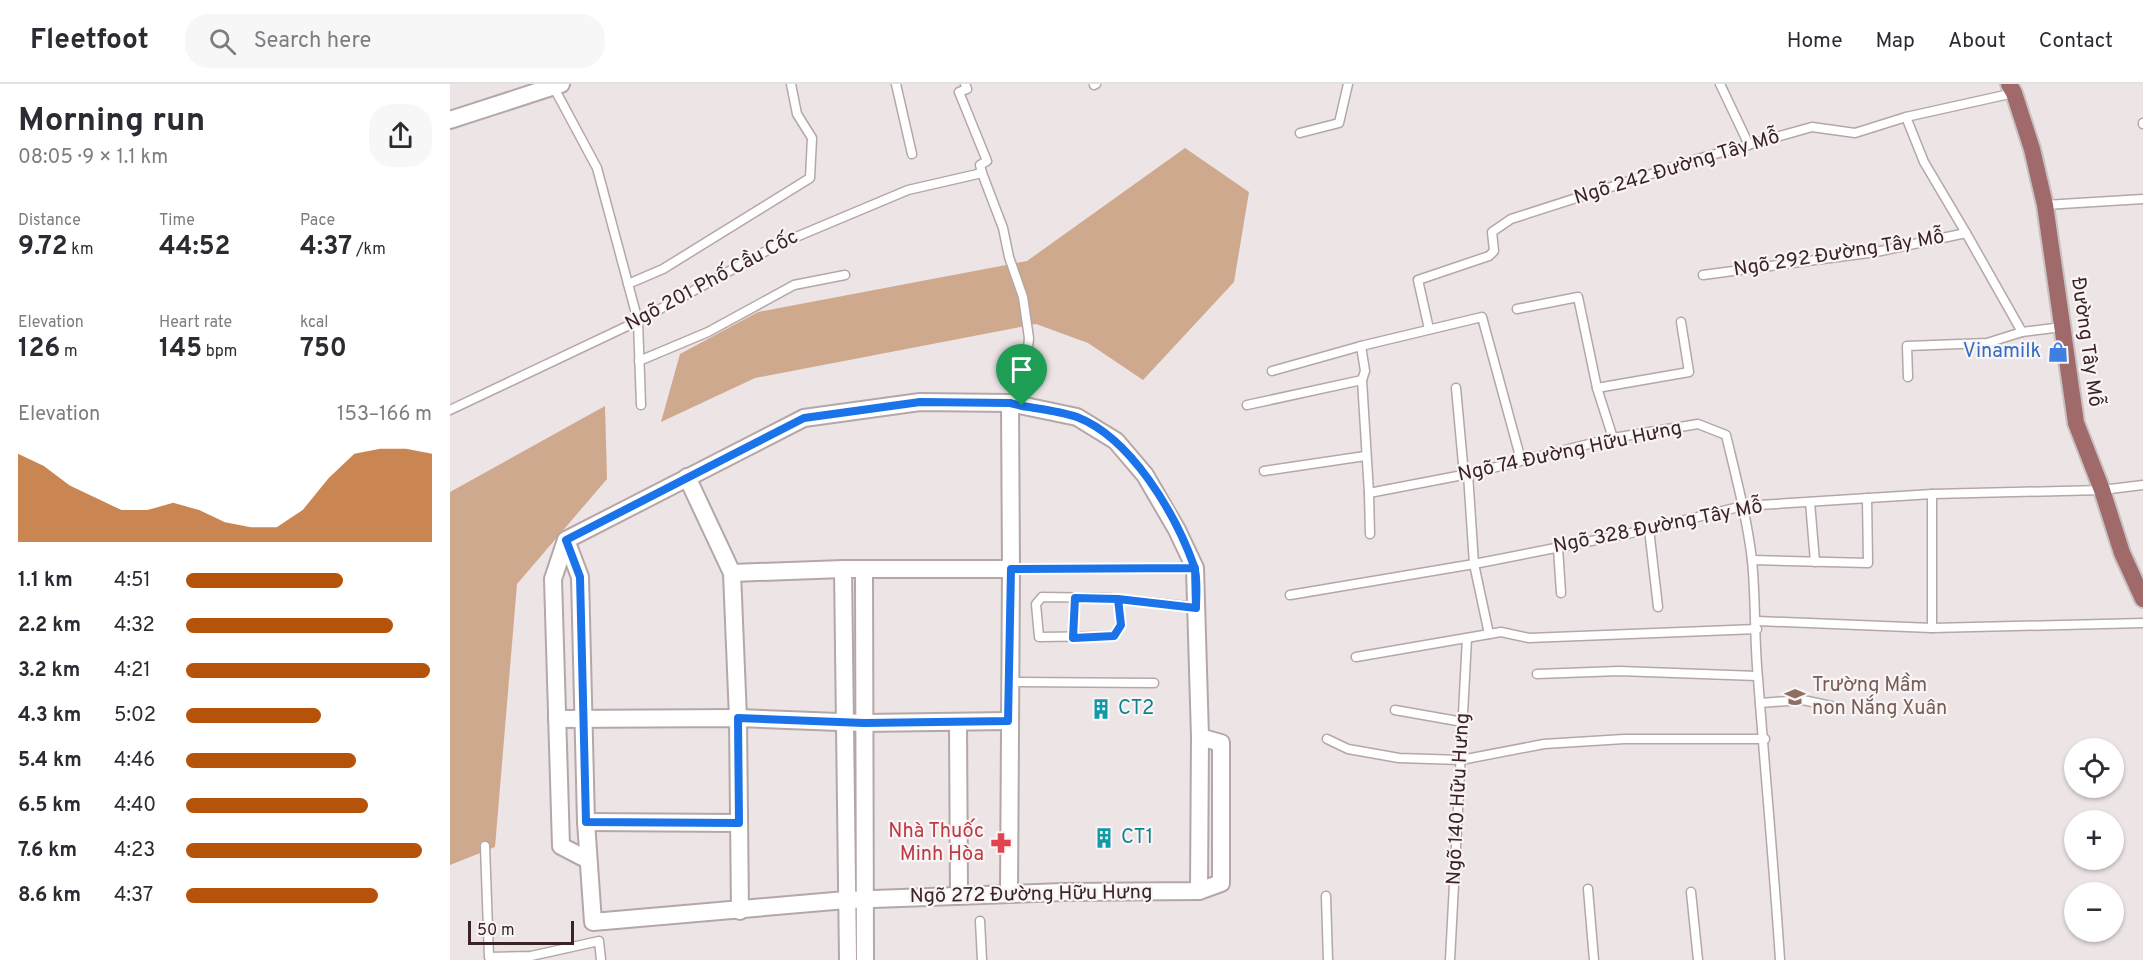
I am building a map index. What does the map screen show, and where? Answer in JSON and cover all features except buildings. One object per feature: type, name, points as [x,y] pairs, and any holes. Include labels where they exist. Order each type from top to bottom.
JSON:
[{"type":"main road","name":"Đường Tây Mỗ","points":[[2012,88],[2032,149],[2045,205],[2076,423],[2102,490],[2122,553],[2143,599]]},
{"type":"street","points":[[450,120],[555,85]]},
{"type":"street","points":[[588,860],[561,846],[553,579],[566,540],[804,418],[920,402],[1016,404],[1077,417],[1116,441],[1145,475],[1177,530],[1195,568],[1200,737],[1199,891],[1221,883],[1222,796],[1221,743],[1200,737]]},
{"type":"street","points":[[1010,894],[1008,721],[1016,404]]},
{"type":"street","points":[[687,477],[732,573],[738,718],[740,911]]},
{"type":"street","points":[[566,540],[580,577],[588,860]]},
{"type":"street","points":[[732,573],[843,569],[1011,569]]},
{"type":"street","points":[[843,569],[848,960]]},
{"type":"street","points":[[864,569],[865,960]]},
{"type":"street","points":[[557,719],[738,718],[845,723],[1008,721]]},
{"type":"street","points":[[958,722],[959,897]]},
{"type":"street","points":[[586,822],[739,823]]},
{"type":"street","name":"Ngõ 272 Đường Hữu Hưng","points":[[588,860],[593,922],[846,900],[1010,894],[1199,891]]},
{"type":"lane","points":[[628,284],[663,269],[810,178],[812,138],[797,114],[791,84]]},
{"type":"lane","points":[[896,84],[912,154]]},
{"type":"lane","points":[[965,84],[967,89],[959,92],[987,160],[980,165],[982,173],[1003,228],[1009,257],[1023,297],[1029,338],[1016,404]]},
{"type":"lane","points":[[1300,133],[1339,123],[1348,84]]},
{"type":"lane","points":[[1720,84],[1749,145]]},
{"type":"lane","points":[[555,85],[597,168],[638,321],[642,405]]},
{"type":"lane","name":"Ngõ 242 Đường Tây Mỗ","points":[[1429,329],[1418,280],[1489,256],[1494,251],[1492,232],[1510,219],[1812,127],[1855,133],[2012,88]]},
{"type":"lane","points":[[1906,117],[1924,162],[1966,233]]},
{"type":"lane","name":"Ngõ 201 Phố Cầu Cốc","points":[[450,410],[638,321],[777,245],[908,190],[982,173]]},
{"type":"lane","points":[[2045,205],[2143,199]]},
{"type":"lane","name":"Ngõ 292 Đường Tây Mỗ","points":[[1702,275],[1876,252],[1966,233],[2022,332]]},
{"type":"lane","points":[[639,361],[708,332],[794,285],[845,275]]},
{"type":"lane","points":[[1517,309],[1578,297],[1597,387],[1613,438]]},
{"type":"lane","points":[[1272,371],[1361,346],[1482,317],[1521,460]]},
{"type":"lane","points":[[1597,387],[1689,372],[1681,322]]},
{"type":"lane","points":[[1908,377],[1907,346],[1987,343],[2022,332],[2062,327]]},
{"type":"lane","points":[[1361,346],[1365,371],[1362,380],[1370,534]]},
{"type":"lane","points":[[1247,405],[1362,380]]},
{"type":"lane","points":[[1456,388],[1474,564],[1489,634]]},
{"type":"lane","name":"Ngõ 74 Đường Hữu Hưng","points":[[1369,493],[1466,474],[1613,438],[1698,424],[1726,435],[1743,506],[1752,560],[1757,625],[1757,676],[1765,739],[1780,960]]},
{"type":"lane","points":[[1264,471],[1365,456]]},
{"type":"lane","name":"Ngõ 328 Đường Tây Mỗ","points":[[1290,595],[1558,548],[1743,506],[1932,494],[2102,490],[2143,485]]},
{"type":"lane","points":[[1932,494],[1932,628]]},
{"type":"lane","points":[[1752,560],[1868,563],[1867,498]]},
{"type":"lane","points":[[1810,502],[1815,562]]},
{"type":"lane","points":[[1649,529],[1658,606]]},
{"type":"lane","points":[[1558,548],[1561,593]]},
{"type":"lane","points":[[1011,569],[1195,568]]},
{"type":"lane","points":[[1118,599],[1121,625],[1114,636],[1039,637],[1036,604],[1042,597],[1118,599],[1196,608]]},
{"type":"lane","points":[[1073,638],[1075,598]]},
{"type":"lane","points":[[1356,657],[1501,632],[1529,638],[1757,625],[1932,628],[2143,623]]},
{"type":"lane","name":"Ngõ 140 Hữu Hưng","points":[[1450,960],[1467,638]]},
{"type":"lane","points":[[1537,674],[1618,671],[1757,676]]},
{"type":"lane","points":[[1009,682],[1154,683]]},
{"type":"lane","points":[[1760,703],[1803,700],[1831,706]]},
{"type":"lane","points":[[1395,710],[1462,722]]},
{"type":"lane","points":[[1327,739],[1348,749],[1400,758],[1461,760],[1544,744],[1624,739],[1765,739]]},
{"type":"lane","points":[[1200,797],[1222,796]]},
{"type":"lane","points":[[485,846],[489,957],[531,956],[599,940],[601,960]]},
{"type":"lane","points":[[1588,889],[1594,960]]},
{"type":"lane","points":[[1691,892],[1698,960]]},
{"type":"lane","points":[[1326,896],[1328,960]]},
{"type":"lane","points":[[980,921],[982,960]]},
{"type":"shaded area","points":[[1185,148],[1249,192],[1234,282],[1143,380],[1088,343],[1036,324],[755,378],[661,422],[680,354],[758,312],[1027,261]]},
{"type":"shaded area","points":[[605,406],[607,479],[517,584],[495,847],[450,865],[450,492]]},
{"type":"place","name":"Vinamilk","points":[[2058,352]]},
{"type":"place","name":"Trường Mầm non Nắng Xuân","points":[[1795,697]]},
{"type":"place","name":"CT2","points":[[1101,709]]},
{"type":"place","name":"CT1","points":[[1104,838]]},
{"type":"place","name":"Nhà Thuốc Minh Hòa","points":[[1001,843]]},
{"type":"route","points":[[1022,406],[1010,403],[920,402],[804,418],[566,540],[580,577],[586,822],[739,823],[738,718],[864,723],[1008,721],[1011,569],[1195,568],[1196,608],[1118,599],[1121,625],[1114,636],[1073,638],[1075,598],[1108,598],[1118,599],[1196,608],[1195,568],[1177,530],[1145,475],[1116,441],[1077,417],[1022,406]]}]
